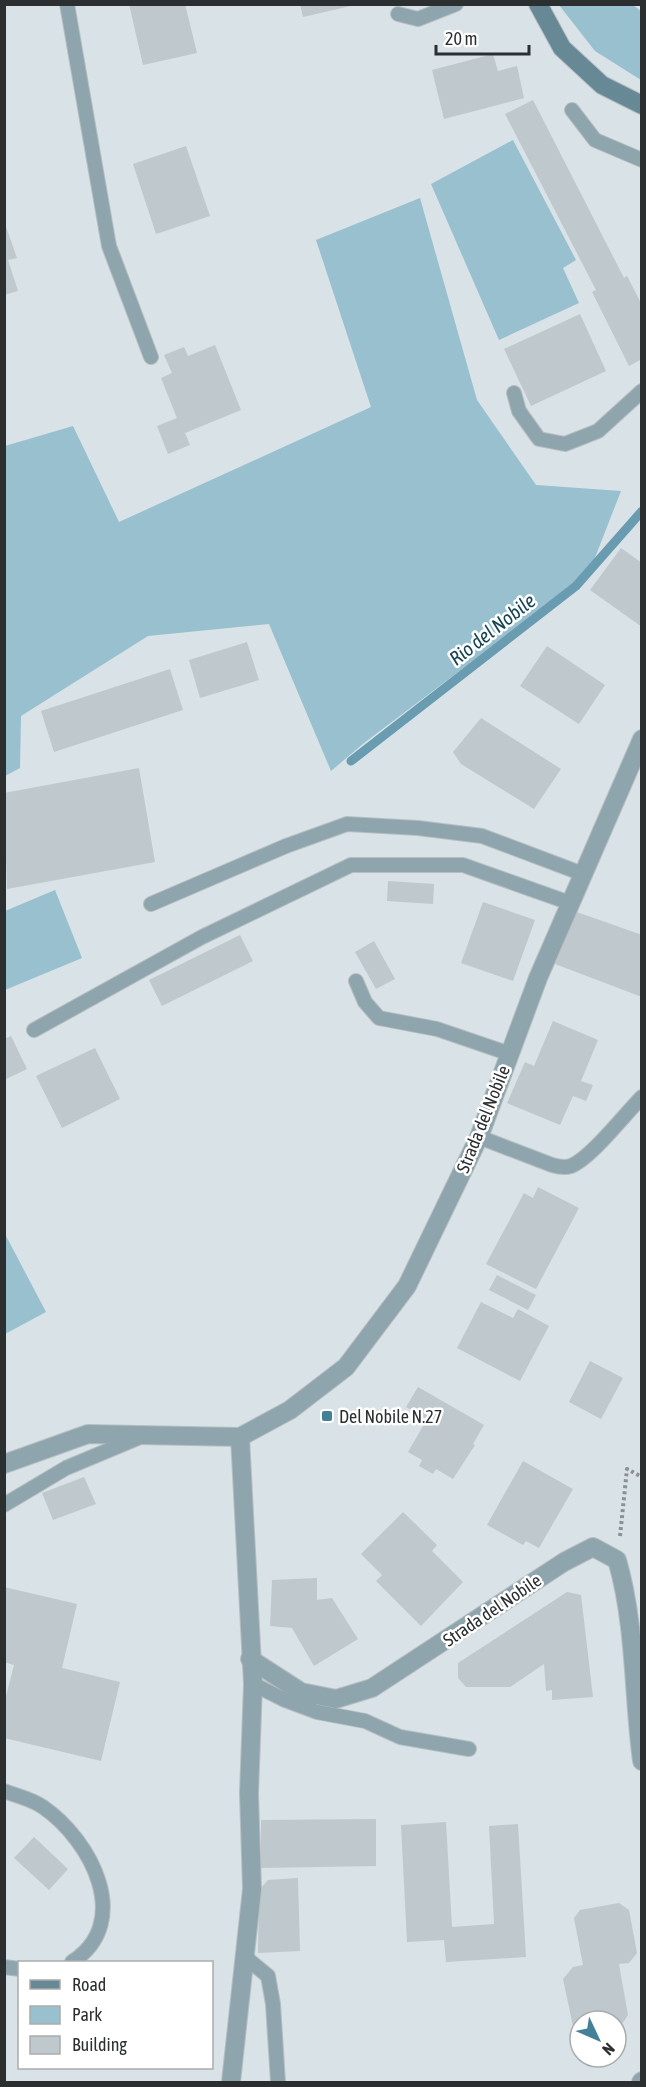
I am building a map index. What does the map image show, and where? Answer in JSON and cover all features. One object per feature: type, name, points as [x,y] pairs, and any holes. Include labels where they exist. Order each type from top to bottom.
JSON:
[{"type":"street","points":[[538,4],[562,48],[602,85],[642,105]]},
{"type":"street","name":"Strada del Nobile","points":[[4,1464],[88,1434],[240,1437],[290,1410],[346,1367],[406,1286],[479,1137],[570,903],[642,739]]},
{"type":"street","points":[[231,2082],[252,1889],[249,1793],[252,1684],[240,1437]]},
{"type":"street","name":"Strada del Nobile","points":[[250,1659],[301,1692],[336,1699],[372,1688],[564,1562],[593,1547],[617,1560]]},
{"type":"street","points":[[617,1560],[623,1582],[633,1657],[635,1710],[642,1761]]},
{"type":"lane","points":[[67,4],[109,246],[152,357]]},
{"type":"lane","points":[[398,14],[418,19],[456,4]]},
{"type":"lane","points":[[572,110],[595,140],[642,160]]},
{"type":"lane","points":[[514,393],[519,411],[539,439],[565,444],[598,431],[642,391]]},
{"type":"lane","points":[[151,904],[286,846],[347,824],[418,828],[482,836],[583,874]]},
{"type":"lane","points":[[34,1030],[202,938],[351,865],[463,865],[570,903]]},
{"type":"lane","points":[[356,981],[365,1002],[379,1018],[437,1029],[510,1054]]},
{"type":"lane","points":[[479,1137],[552,1165],[562,1168],[571,1166],[584,1158],[642,1097]]},
{"type":"lane","points":[[4,1505],[66,1468],[145,1435]]},
{"type":"lane","points":[[252,1684],[317,1712],[365,1721],[400,1737],[469,1749]]},
{"type":"lane","points":[[4,1791],[41,1805],[70,1829],[87,1855],[101,1885],[102,1920],[88,1952],[74,1961]]},
{"type":"lane","points":[[245,1957],[268,1976],[273,2004],[279,2082]]},
{"type":"path","points":[[617,1560],[627,1469],[642,1477]]},
{"type":"green space","points":[[559,5],[633,5],[641,11],[641,80],[595,51]]},
{"type":"green space","points":[[513,140],[576,260],[563,268],[579,303],[499,340],[431,184]]},
{"type":"green space","points":[[420,198],[477,400],[536,485],[621,491],[589,573],[364,743],[331,771],[269,624],[148,636],[21,716],[20,768],[5,776],[5,446],[73,426],[119,522],[371,407],[316,240]]},
{"type":"green space","points":[[55,890],[82,958],[5,990],[5,911]]},
{"type":"green space","points":[[5,1234],[46,1312],[4,1334]]},
{"type":"building","points":[[129,4],[185,4],[197,53],[143,65]]},
{"type":"building","points":[[300,4],[355,4],[355,5],[303,17]]},
{"type":"building","points":[[493,54],[498,71],[517,66],[524,98],[444,119],[432,70]]},
{"type":"building","points":[[533,100],[624,278],[627,276],[642,305],[642,359],[629,366],[592,292],[596,290],[505,114]]},
{"type":"building","points":[[186,146],[210,216],[156,234],[133,164]]},
{"type":"building","points":[[4,221],[17,258],[8,260],[18,291],[4,295]]},
{"type":"building","points":[[580,314],[606,371],[531,406],[504,349]]},
{"type":"building","points":[[215,345],[241,410],[185,433],[190,445],[168,454],[157,426],[177,418],[161,378],[172,373],[164,355],[184,347],[188,356]]},
{"type":"building","points":[[621,548],[642,563],[642,627],[590,590]]},
{"type":"building","points":[[247,642],[259,680],[200,698],[189,660]]},
{"type":"building","points":[[547,646],[605,685],[579,724],[520,686]]},
{"type":"building","points":[[170,669],[183,710],[54,752],[41,711]]},
{"type":"building","points":[[481,718],[561,769],[534,809],[461,764],[453,752]]},
{"type":"building","points":[[139,768],[155,862],[7,889],[4,793]]},
{"type":"building","points":[[388,881],[434,884],[433,904],[387,901]]},
{"type":"building","points":[[483,902],[535,920],[513,981],[461,963]]},
{"type":"building","points":[[574,911],[642,935],[642,997],[555,964]]},
{"type":"building","points":[[240,935],[253,961],[162,1006],[149,980]]},
{"type":"building","points":[[374,941],[395,979],[376,989],[355,952]]},
{"type":"building","points":[[553,1021],[598,1040],[581,1081],[593,1085],[586,1101],[573,1096],[560,1125],[507,1103],[525,1062],[534,1066]]},
{"type":"building","points":[[11,1036],[27,1069],[4,1080],[4,1039]]},
{"type":"building","points":[[95,1048],[120,1099],[62,1128],[36,1076]]},
{"type":"building","points":[[538,1187],[579,1208],[536,1289],[486,1264],[524,1193],[533,1198]]},
{"type":"building","points":[[497,1275],[536,1295],[528,1310],[489,1290]]},
{"type":"building","points":[[481,1302],[513,1318],[518,1309],[549,1326],[520,1381],[457,1348]]},
{"type":"building","points":[[590,1361],[623,1378],[601,1419],[569,1402]]},
{"type":"building","points":[[418,1387],[484,1425],[473,1444],[475,1445],[453,1479],[436,1469],[433,1474],[419,1466],[422,1460],[408,1452],[427,1419],[406,1407]]},
{"type":"building","points":[[523,1461],[573,1489],[539,1548],[526,1541],[523,1545],[487,1525]]},
{"type":"building","points":[[84,1477],[96,1504],[53,1520],[42,1493]]},
{"type":"building","points":[[403,1512],[437,1545],[432,1551],[463,1582],[421,1626],[376,1581],[382,1575],[361,1554]]},
{"type":"building","points":[[317,1578],[317,1600],[332,1598],[358,1639],[314,1666],[292,1628],[270,1626],[272,1580]]},
{"type":"building","points":[[4,1587],[77,1604],[62,1668],[120,1682],[101,1761],[4,1738],[4,1704],[14,1665],[4,1662]]},
{"type":"building","points":[[567,1592],[581,1595],[593,1697],[552,1700],[552,1690],[546,1691],[544,1664],[510,1687],[466,1687],[458,1678],[458,1663]]},
{"type":"building","points":[[376,1819],[376,1866],[261,1868],[261,1820]]},
{"type":"building","points":[[446,1822],[452,1927],[494,1924],[489,1826],[518,1824],[526,1957],[446,1962],[444,1940],[407,1942],[401,1825]]},
{"type":"building","points":[[34,1837],[68,1869],[49,1890],[14,1858]]},
{"type":"building","points":[[298,1878],[300,1951],[258,1953],[259,1890],[268,1880]]},
{"type":"building","points":[[619,1903],[629,1910],[637,1953],[629,1963],[619,1964],[627,2009],[569,2009],[563,1979],[573,1967],[583,1965],[574,1918],[580,1910]]},
{"type":"waterway","name":"Rio del Nobile","points":[[351,761],[576,586],[642,511]]},
{"type":"place","name":"Del Nobile N.27","points":[[327,1416]]}]
